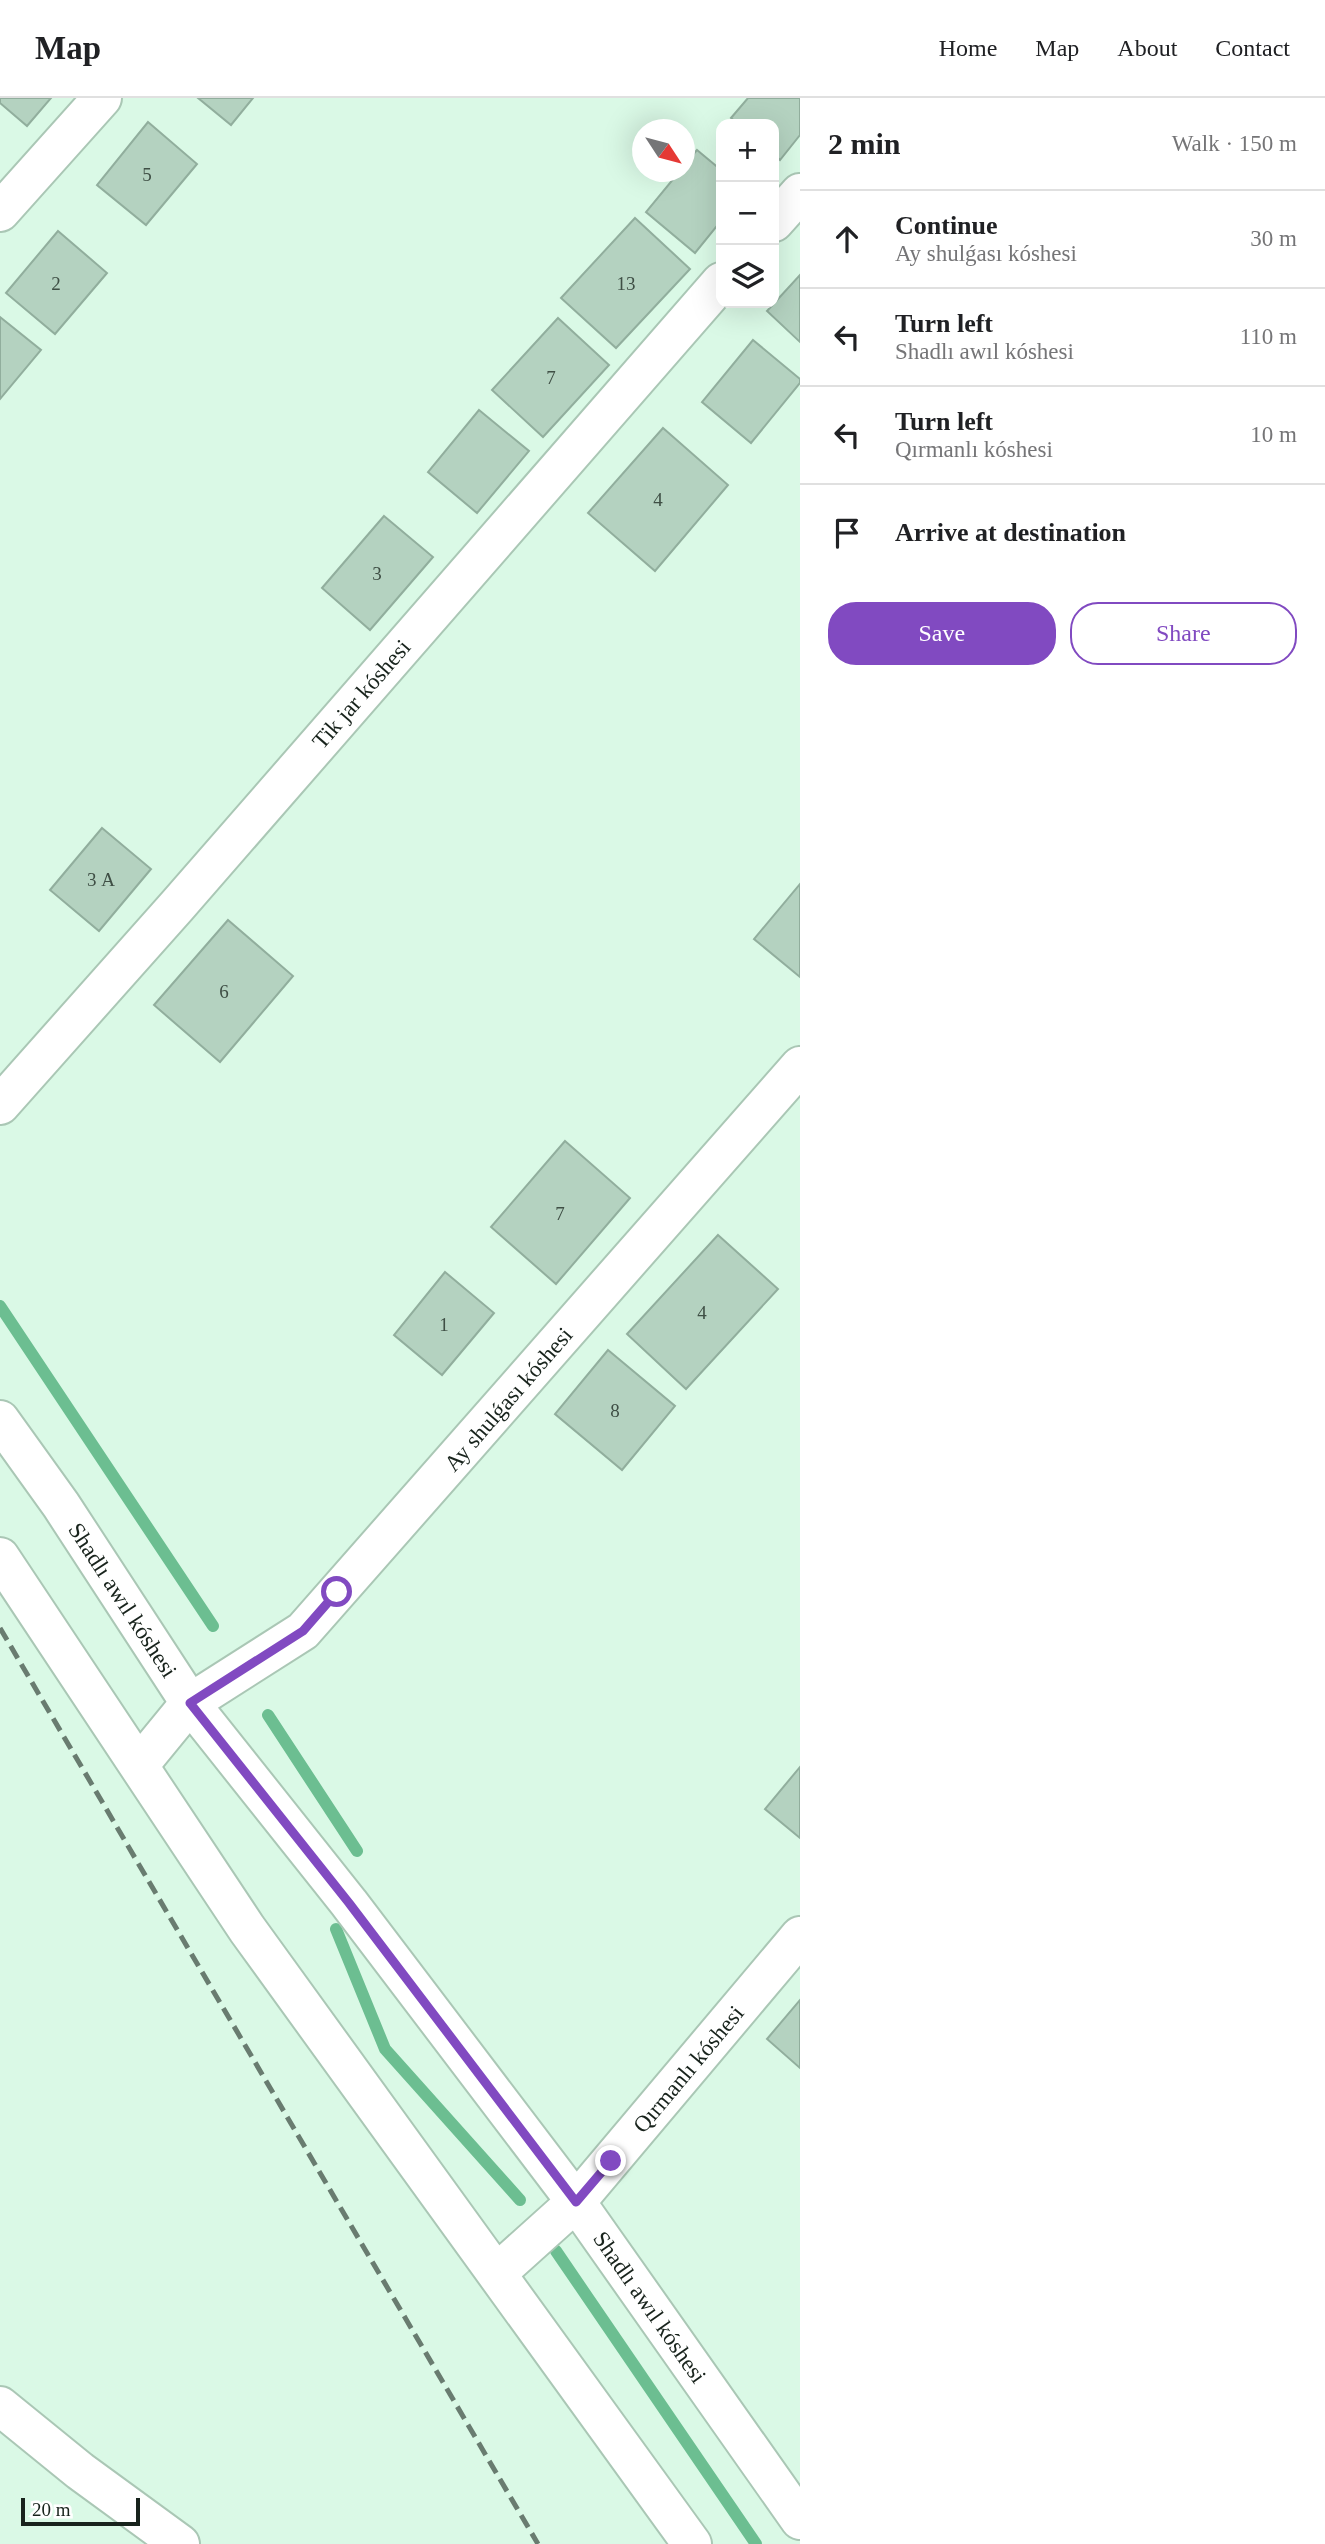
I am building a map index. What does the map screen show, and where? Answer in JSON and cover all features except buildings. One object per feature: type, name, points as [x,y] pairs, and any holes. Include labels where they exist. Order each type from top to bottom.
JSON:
[{"type":"street","points":[[0,212],[102,98]]},
{"type":"street","points":[[779,216],[800,193]]},
{"type":"street","name":"Tik jar kóshesi","points":[[0,1105],[716,288]]},
{"type":"street","name":"Ay shulǵası kóshesi","points":[[140,1764],[190,1703],[303,1631],[800,1066]]},
{"type":"street","name":"Shadlı awıl kóshesi","points":[[0,1420],[61,1505],[190,1703],[349,1903],[576,2202],[800,2520]]},
{"type":"street","points":[[0,1557],[247,1928],[692,2544]]},
{"type":"street","name":"Qırmanlı kóshesi","points":[[497,2273],[576,2202],[800,1936]]},
{"type":"street","points":[[0,2406],[80,2471],[180,2544]]},
{"type":"waterway","points":[[0,1306],[213,1626]]},
{"type":"waterway","points":[[268,1715],[357,1851]]},
{"type":"waterway","points":[[336,1929],[385,2049],[520,2200]]},
{"type":"waterway","points":[[556,2251],[756,2544]]},
{"type":"railway","points":[[0,1628],[538,2544]]},
{"type":"route","points":[[337,1592],[303,1631],[190,1703],[349,1903],[576,2202],[611,2161]]}]
